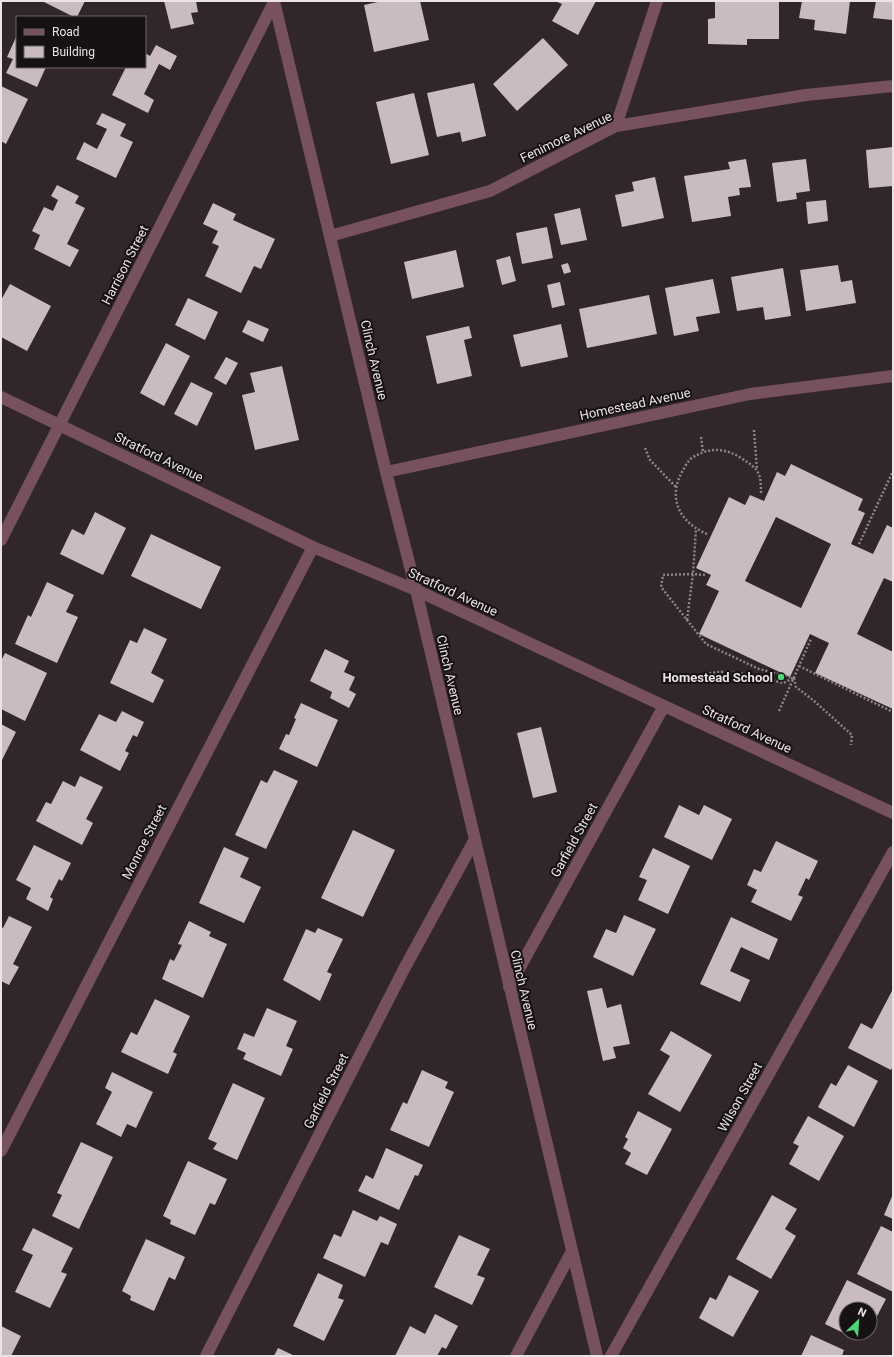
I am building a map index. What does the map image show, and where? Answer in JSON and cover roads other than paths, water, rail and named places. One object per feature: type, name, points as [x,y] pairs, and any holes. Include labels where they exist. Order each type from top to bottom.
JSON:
[{"type":"street","name":"Clinch Avenue","points":[[274,1],[386,472],[416,590],[474,841],[597,1356]]},
{"type":"street","name":"Harrison Street","points":[[1,540],[274,1]]},
{"type":"street","points":[[616,126],[657,1]]},
{"type":"street","name":"Fenimore Avenue","points":[[330,236],[490,191],[616,126],[806,95],[893,86]]},
{"type":"street","name":"Homestead Avenue","points":[[386,472],[750,394],[893,376]]},
{"type":"street","name":"Stratford Avenue","points":[[1,397],[313,547],[416,590],[893,814]]},
{"type":"street","name":"Monroe Street","points":[[1,1151],[313,547]]},
{"type":"street","name":"Garfield Street","points":[[509,987],[664,706]]},
{"type":"street","name":"Garfield Street","points":[[206,1356],[404,969],[474,841]]},
{"type":"street","name":"Wilson Street","points":[[611,1356],[893,852]]},
{"type":"street","points":[[516,1356],[572,1250]]},
{"type":"place","name":"Homestead School","points":[[781,677]]}]
